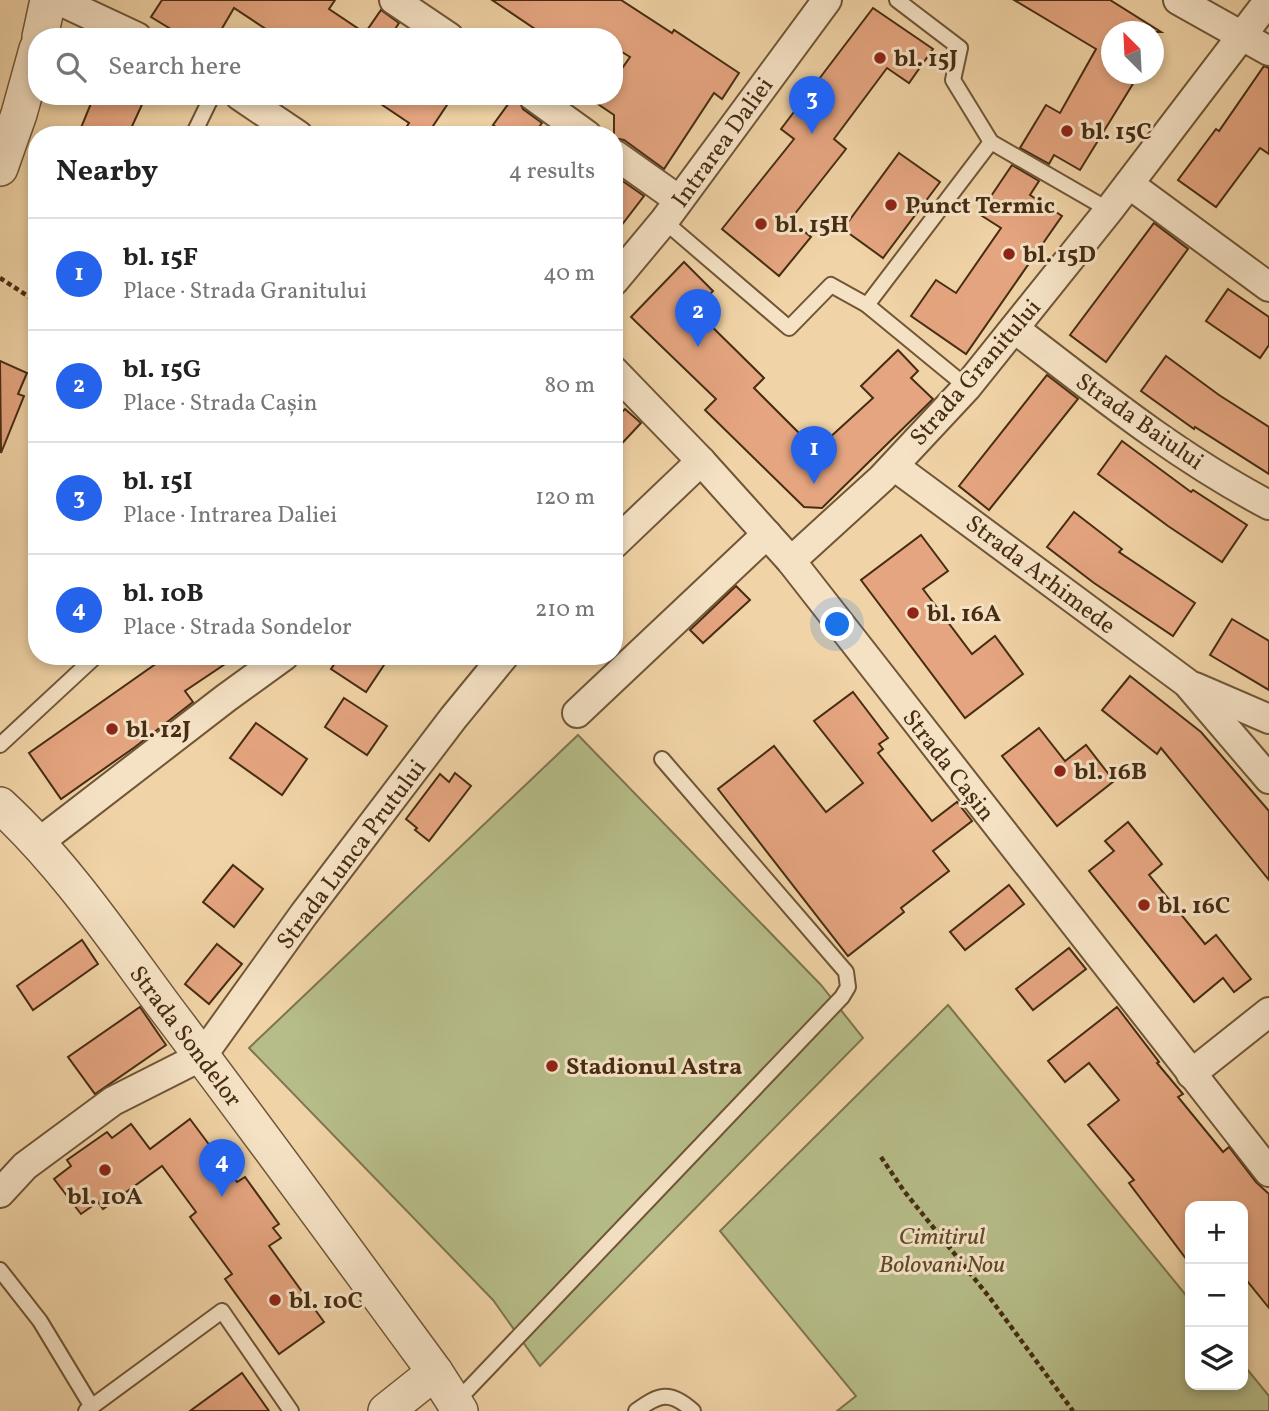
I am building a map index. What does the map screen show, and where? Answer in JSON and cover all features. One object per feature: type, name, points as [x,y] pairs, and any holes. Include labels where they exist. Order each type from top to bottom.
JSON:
[{"type":"street","points":[[42,28],[48,0]]},
{"type":"street","points":[[58,0],[118,28]]},
{"type":"street","points":[[394,0],[436,28]]},
{"type":"street","name":"Intrarea Daliei","points":[[623,270],[672,210],[827,0]]},
{"type":"street","points":[[1178,0],[1269,51]]},
{"type":"street","name":"Strada Granitului","points":[[791,561],[894,466],[967,387],[1109,210],[1269,0]]},
{"type":"street","points":[[0,168],[28,82]]},
{"type":"street","points":[[253,105],[285,126]]},
{"type":"street","points":[[545,105],[575,126]]},
{"type":"street","points":[[623,163],[672,210]]},
{"type":"street","points":[[1129,184],[1269,287]]},
{"type":"street","name":"Strada Baiului","points":[[1015,329],[1139,424],[1241,491],[1269,505]]},
{"type":"street","name":"Strada Cașin","points":[[623,380],[701,461],[791,561],[1269,1172]]},
{"type":"street","points":[[623,535],[701,461]]},
{"type":"street","name":"Strada Arhimede","points":[[894,466],[1187,683],[1269,719]]},
{"type":"street","points":[[577,713],[767,534]]},
{"type":"street","points":[[38,843],[272,665]]},
{"type":"street","name":"Strada Lunca Prutului","points":[[202,1056],[304,914],[497,665]]},
{"type":"street","name":"Strada Arhimede","points":[[1187,683],[1269,779]]},
{"type":"street","name":"Strada Sondelor","points":[[0,805],[38,843],[82,897],[435,1372],[457,1407]]},
{"type":"street","points":[[1191,1074],[1269,1012]]},
{"type":"street","points":[[0,1193],[25,1166],[113,1101],[202,1056]]},
{"type":"street","points":[[386,1411],[435,1372]]},
{"type":"lane","points":[[897,0],[960,48],[953,80],[991,142],[1109,210]]},
{"type":"lane","points":[[197,126],[208,105]]},
{"type":"lane","points":[[867,304],[991,142]]},
{"type":"lane","points":[[672,210],[789,328],[831,285],[867,304],[967,387]]},
{"type":"lane","points":[[0,745],[86,665]]},
{"type":"lane","points":[[457,1407],[842,998],[848,987],[846,972],[662,759]]},
{"type":"lane","points":[[0,1270],[40,1321],[89,1409],[222,1311],[291,1411]]},
{"type":"lane","points":[[636,1411],[662,1396],[674,1397],[693,1411]]},
{"type":"path","points":[[0,278],[28,296]]},
{"type":"path","points":[[881,1157],[904,1191],[990,1298],[1073,1411]]},
{"type":"green space","name":"Stadionul Astra","points":[[578,735],[821,985],[863,1038],[540,1366],[493,1300],[249,1048]]},
{"type":"green space","name":"Cimitirul Bolovani Nou","points":[[948,1005],[1185,1294],[1185,1390],[1248,1390],[1248,1370],[1269,1396],[1269,1411],[837,1411],[856,1396],[720,1231]]},
{"type":"building","points":[[162,0],[335,0],[329,9],[358,28],[264,28],[234,8],[222,28],[169,28],[151,17]]},
{"type":"building","points":[[492,0],[621,0],[672,33],[674,30],[739,73],[722,99],[714,93],[664,169],[623,140],[623,126],[614,126],[614,115],[599,105],[623,105],[623,67],[630,57],[623,53],[623,28],[534,28]]},
{"type":"building","points":[[1014,0],[1110,0],[1143,21],[1101,21],[1101,84],[1133,84],[1080,170],[1054,155],[1049,164],[1020,148],[1046,105],[1060,113],[1096,49]]},
{"type":"building","points":[[873,8],[933,49],[909,83],[887,68],[834,139],[846,149],[790,220],[811,237],[779,276],[722,229],[794,139],[781,129]]},
{"type":"building","points":[[381,10],[399,23],[396,28],[368,28]]},
{"type":"building","points":[[1264,66],[1269,68],[1269,154],[1260,148],[1216,207],[1178,180],[1216,129],[1219,131]]},
{"type":"building","points":[[90,105],[142,105],[132,126],[82,126]]},
{"type":"building","points":[[382,105],[447,105],[433,126],[407,126],[409,123]]},
{"type":"building","points":[[507,105],[521,105],[542,123],[540,126],[493,125]]},
{"type":"building","name":"Punct Termic","points":[[899,153],[940,182],[883,258],[843,229]]},
{"type":"building","name":"bl. 15D","points":[[1012,165],[1039,181],[1030,195],[1062,216],[966,354],[911,316],[936,280],[956,293],[1001,228],[979,214]]},
{"type":"building","points":[[623,181],[644,196],[623,223]]},
{"type":"building","points":[[1154,223],[1188,249],[1106,362],[1070,335]]},
{"type":"building","points":[[684,262],[713,291],[695,310],[764,378],[754,388],[816,450],[873,398],[861,386],[898,350],[918,371],[911,378],[933,399],[822,508],[804,507],[705,410],[716,399],[631,317]]},
{"type":"building","points":[[1228,289],[1269,317],[1269,345],[1260,358],[1206,321]]},
{"type":"building","points":[[1166,356],[1269,427],[1269,474],[1195,427],[1194,429],[1141,391]]},
{"type":"building","points":[[0,361],[27,373],[18,394],[24,396],[1,453]]},
{"type":"building","points":[[1047,375],[1078,399],[989,510],[959,486]]},
{"type":"building","points":[[625,409],[641,423],[623,442]]},
{"type":"building","points":[[1122,441],[1191,492],[1193,490],[1247,525],[1222,562],[1098,474]]},
{"type":"building","points":[[1074,512],[1122,549],[1119,552],[1195,603],[1173,636],[1094,583],[1047,547]]},
{"type":"building","name":"bl. 16A","points":[[921,535],[948,571],[923,589],[972,654],[995,636],[1023,674],[965,718],[861,580]]},
{"type":"building","points":[[736,586],[750,600],[703,643],[690,630]]},
{"type":"building","points":[[1232,619],[1269,641],[1269,690],[1210,655]]},
{"type":"building","name":"bl. 12J","points":[[154,665],[224,665],[185,691],[193,702],[61,799],[29,753]]},
{"type":"building","points":[[334,665],[384,665],[366,692],[331,669]]},
{"type":"building","points":[[1130,676],[1201,732],[1269,811],[1269,880],[1161,748],[1157,754],[1102,710]]},
{"type":"building","points":[[853,692],[888,738],[879,744],[883,749],[878,753],[932,821],[957,802],[972,821],[933,851],[949,871],[901,908],[904,912],[848,956],[718,789],[774,746],[826,812],[863,783],[814,721]]},
{"type":"building","points":[[344,698],[387,726],[367,755],[325,727]]},
{"type":"building","points":[[256,723],[307,759],[282,795],[230,758]]},
{"type":"building","name":"bl. 16B","points":[[1039,728],[1065,761],[1086,745],[1114,781],[1057,826],[1002,756]]},
{"type":"building","points":[[455,773],[471,786],[429,841],[406,819],[440,774],[449,782]]},
{"type":"building","name":"bl. 16C","points":[[1128,822],[1162,864],[1149,875],[1205,944],[1216,935],[1251,979],[1234,992],[1223,978],[1194,1002],[1089,871],[1114,851],[1105,841]]},
{"type":"building","points":[[233,865],[263,889],[234,927],[203,902]]},
{"type":"building","points":[[1009,885],[1024,904],[965,950],[950,932]]},
{"type":"building","points":[[82,940],[98,964],[33,1010],[17,986]]},
{"type":"building","points":[[217,944],[242,964],[209,1004],[185,984]]},
{"type":"building","points":[[1069,948],[1086,969],[1033,1010],[1016,989]]},
{"type":"building","points":[[140,1007],[166,1045],[95,1094],[68,1057]]},
{"type":"building","points":[[1117,1007],[1183,1094],[1178,1097],[1223,1152],[1229,1147],[1256,1182],[1269,1194],[1269,1308],[1248,1282],[1248,1201],[1185,1201],[1185,1257],[1129,1183],[1134,1180],[1088,1125],[1119,1100],[1089,1063],[1065,1082],[1048,1061]]},
{"type":"building","points":[[190,1119],[237,1182],[245,1177],[279,1224],[273,1228],[281,1238],[269,1246],[324,1322],[279,1354],[225,1279],[232,1274],[190,1217],[196,1212],[162,1166],[103,1209],[98,1202],[81,1214],[54,1179],[71,1166],[67,1160],[107,1132],[112,1138],[131,1124],[150,1149]]},
{"type":"building","points":[[242,1373],[269,1411],[190,1411]]},
{"type":"place","name":"bl. 15J","points":[[880,58]]},
{"type":"place","name":"bl. 15C","points":[[1067,131]]},
{"type":"place","name":"bl. 15I","points":[[812,134]]},
{"type":"place","name":"Punct Termic","points":[[891,205]]},
{"type":"place","name":"bl. 15H","points":[[761,224]]},
{"type":"place","name":"bl. 15D","points":[[1009,254]]},
{"type":"place","name":"bl. 15G","points":[[698,347]]},
{"type":"place","name":"bl. 15F","points":[[814,484]]},
{"type":"place","name":"bl. 16A","points":[[913,613]]},
{"type":"place","name":"bl. 12J","points":[[112,729]]},
{"type":"place","name":"bl. 16B","points":[[1060,771]]},
{"type":"place","name":"bl. 16C","points":[[1144,905]]},
{"type":"place","name":"Stadionul Astra","points":[[552,1066]]},
{"type":"place","name":"bl. 10A","points":[[105,1170]]},
{"type":"place","name":"bl. 10B","points":[[222,1197]]},
{"type":"place","name":"bl. 10C","points":[[275,1300]]}]
